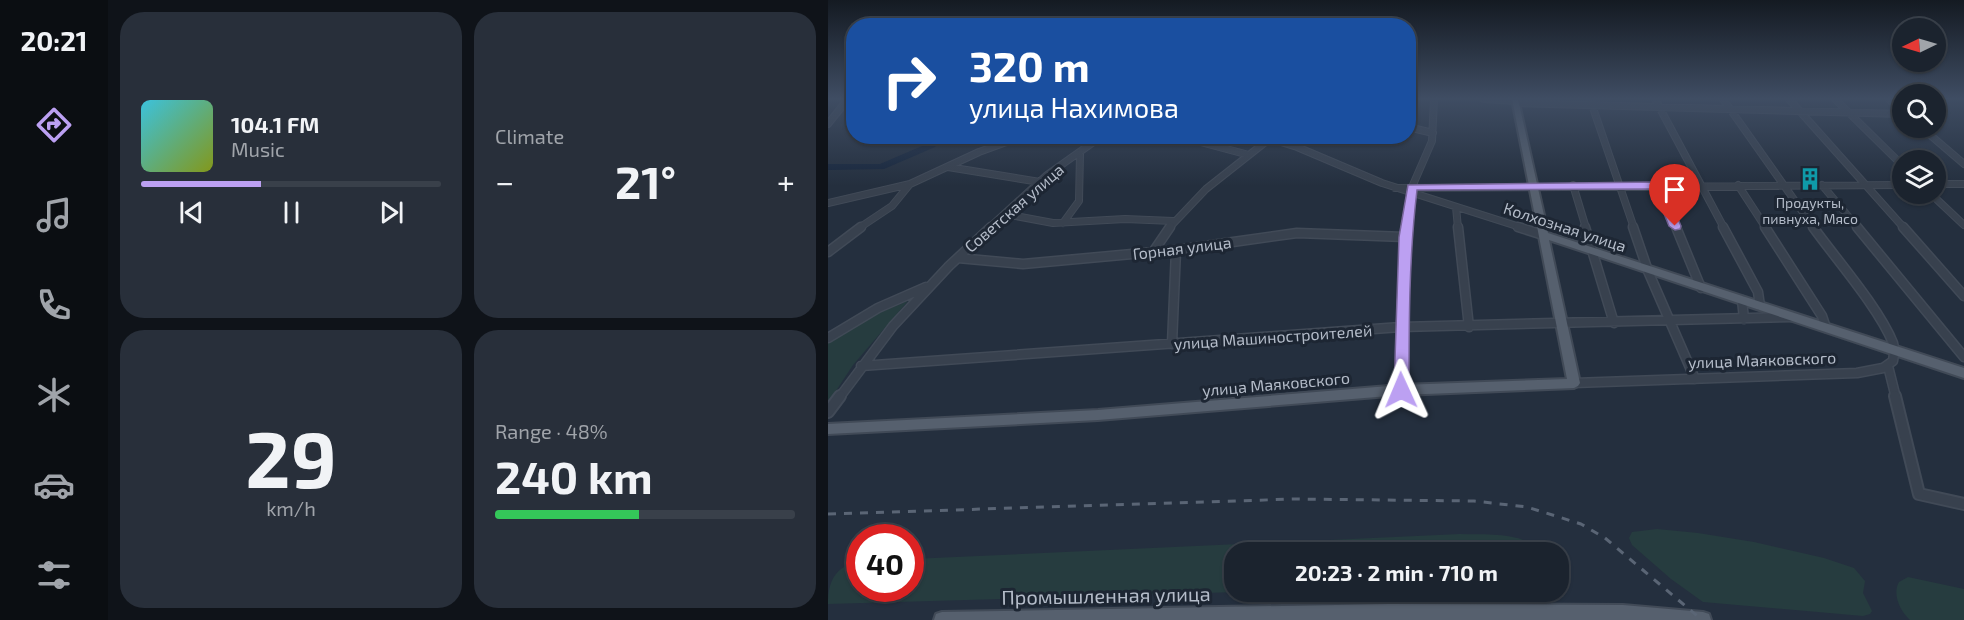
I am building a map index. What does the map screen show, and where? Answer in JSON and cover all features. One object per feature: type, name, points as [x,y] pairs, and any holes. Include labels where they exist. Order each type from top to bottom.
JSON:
[{"type":"main road","points":[[1521,128],[1574,383]]},
{"type":"main road","name":"Колхозная улица","points":[[1543,235],[1964,373]]},
{"type":"main road","name":"улица Маяковского","points":[[828,429],[1098,416],[1401,390],[1574,383]]},
{"type":"main road","name":"Промышленная улица","points":[[942,620],[1389,612],[1557,612],[1703,620]]},
{"type":"street","points":[[1401,390],[1405,237],[1411,190],[1431,145],[1432,128]]},
{"type":"street","points":[[1599,128],[1648,271],[1695,379]]},
{"type":"street","points":[[1670,128],[1758,292],[1760,306]]},
{"type":"street","points":[[1743,128],[1873,309],[1892,341],[1895,351],[1893,361],[1888,366],[1919,494],[1964,504]]},
{"type":"street","points":[[1815,128],[1964,296]]},
{"type":"street","points":[[1865,128],[1892,155]]},
{"type":"street","points":[[1416,129],[1432,133]]},
{"type":"street","points":[[1934,138],[1964,164]]},
{"type":"street","points":[[828,203],[910,184],[1001,144]]},
{"type":"street","name":"Советская улица","points":[[828,412],[893,326],[931,285],[1040,182],[1092,144]]},
{"type":"street","points":[[1208,144],[1249,155]]},
{"type":"street","points":[[1153,252],[1173,221],[1196,196],[1261,144]]},
{"type":"street","name":"Колхозная улица","points":[[1288,144],[1395,188],[1411,190],[1543,235]]},
{"type":"street","points":[[1063,223],[1079,201],[1080,154]]},
{"type":"street","points":[[947,167],[1040,182]]},
{"type":"street","points":[[828,252],[892,206],[910,184]]},
{"type":"street","points":[[1946,184],[1964,184]]},
{"type":"street","points":[[1411,190],[1617,185],[1892,185]]},
{"type":"street","points":[[1658,185],[1701,288]]},
{"type":"street","points":[[1738,185],[1822,316],[1826,328]]},
{"type":"street","points":[[1822,185],[1964,357]]},
{"type":"street","points":[[1574,186],[1614,322]]},
{"type":"street","points":[[1942,204],[1964,225]]},
{"type":"street","points":[[1456,207],[1469,327]]},
{"type":"street","points":[[1005,214],[1063,223],[1075,220],[1173,221]]},
{"type":"street","name":"Горная улица","points":[[958,258],[1023,264],[1176,250],[1297,233],[1405,237]]},
{"type":"street","points":[[1172,344],[1176,250]]},
{"type":"street","name":"Советская улица","points":[[828,338],[878,308],[931,285]]},
{"type":"street","points":[[1742,300],[1744,319]]},
{"type":"street","name":"улица Машиностроителей","points":[[861,366],[1401,327],[1794,317]]},
{"type":"street","name":"улица Маяковского","points":[[1574,383],[1857,372],[1888,366]]},
{"type":"green space","points":[[908,301],[853,365],[828,403],[828,343],[864,319]]},
{"type":"green space","points":[[1657,529],[1754,542],[1824,558],[1854,568],[1865,581],[1863,593],[1872,611],[1863,616],[1703,602],[1671,579],[1632,545],[1629,538],[1632,532]]},
{"type":"green space","points":[[1460,534],[1515,537],[1529,542],[1284,542]]},
{"type":"green space","points":[[1224,545],[1224,592],[924,601],[924,558]]},
{"type":"green space","points":[[846,566],[846,602],[897,602],[828,604],[831,582]]},
{"type":"green space","points":[[1908,577],[1964,589],[1964,620],[1910,620],[1900,607],[1896,592],[1899,582]]},
{"type":"waterway","points":[[828,167],[881,167],[933,144]]},
{"type":"railway","points":[[828,514],[1295,499],[1474,501],[1527,507],[1581,524],[1605,538],[1702,620]]},
{"type":"place","name":"Продукты, пивнуха, Мясо","points":[[1810,179]]},
{"type":"route","points":[[1401,390],[1405,237],[1412,187],[1658,185],[1675,226]]}]
